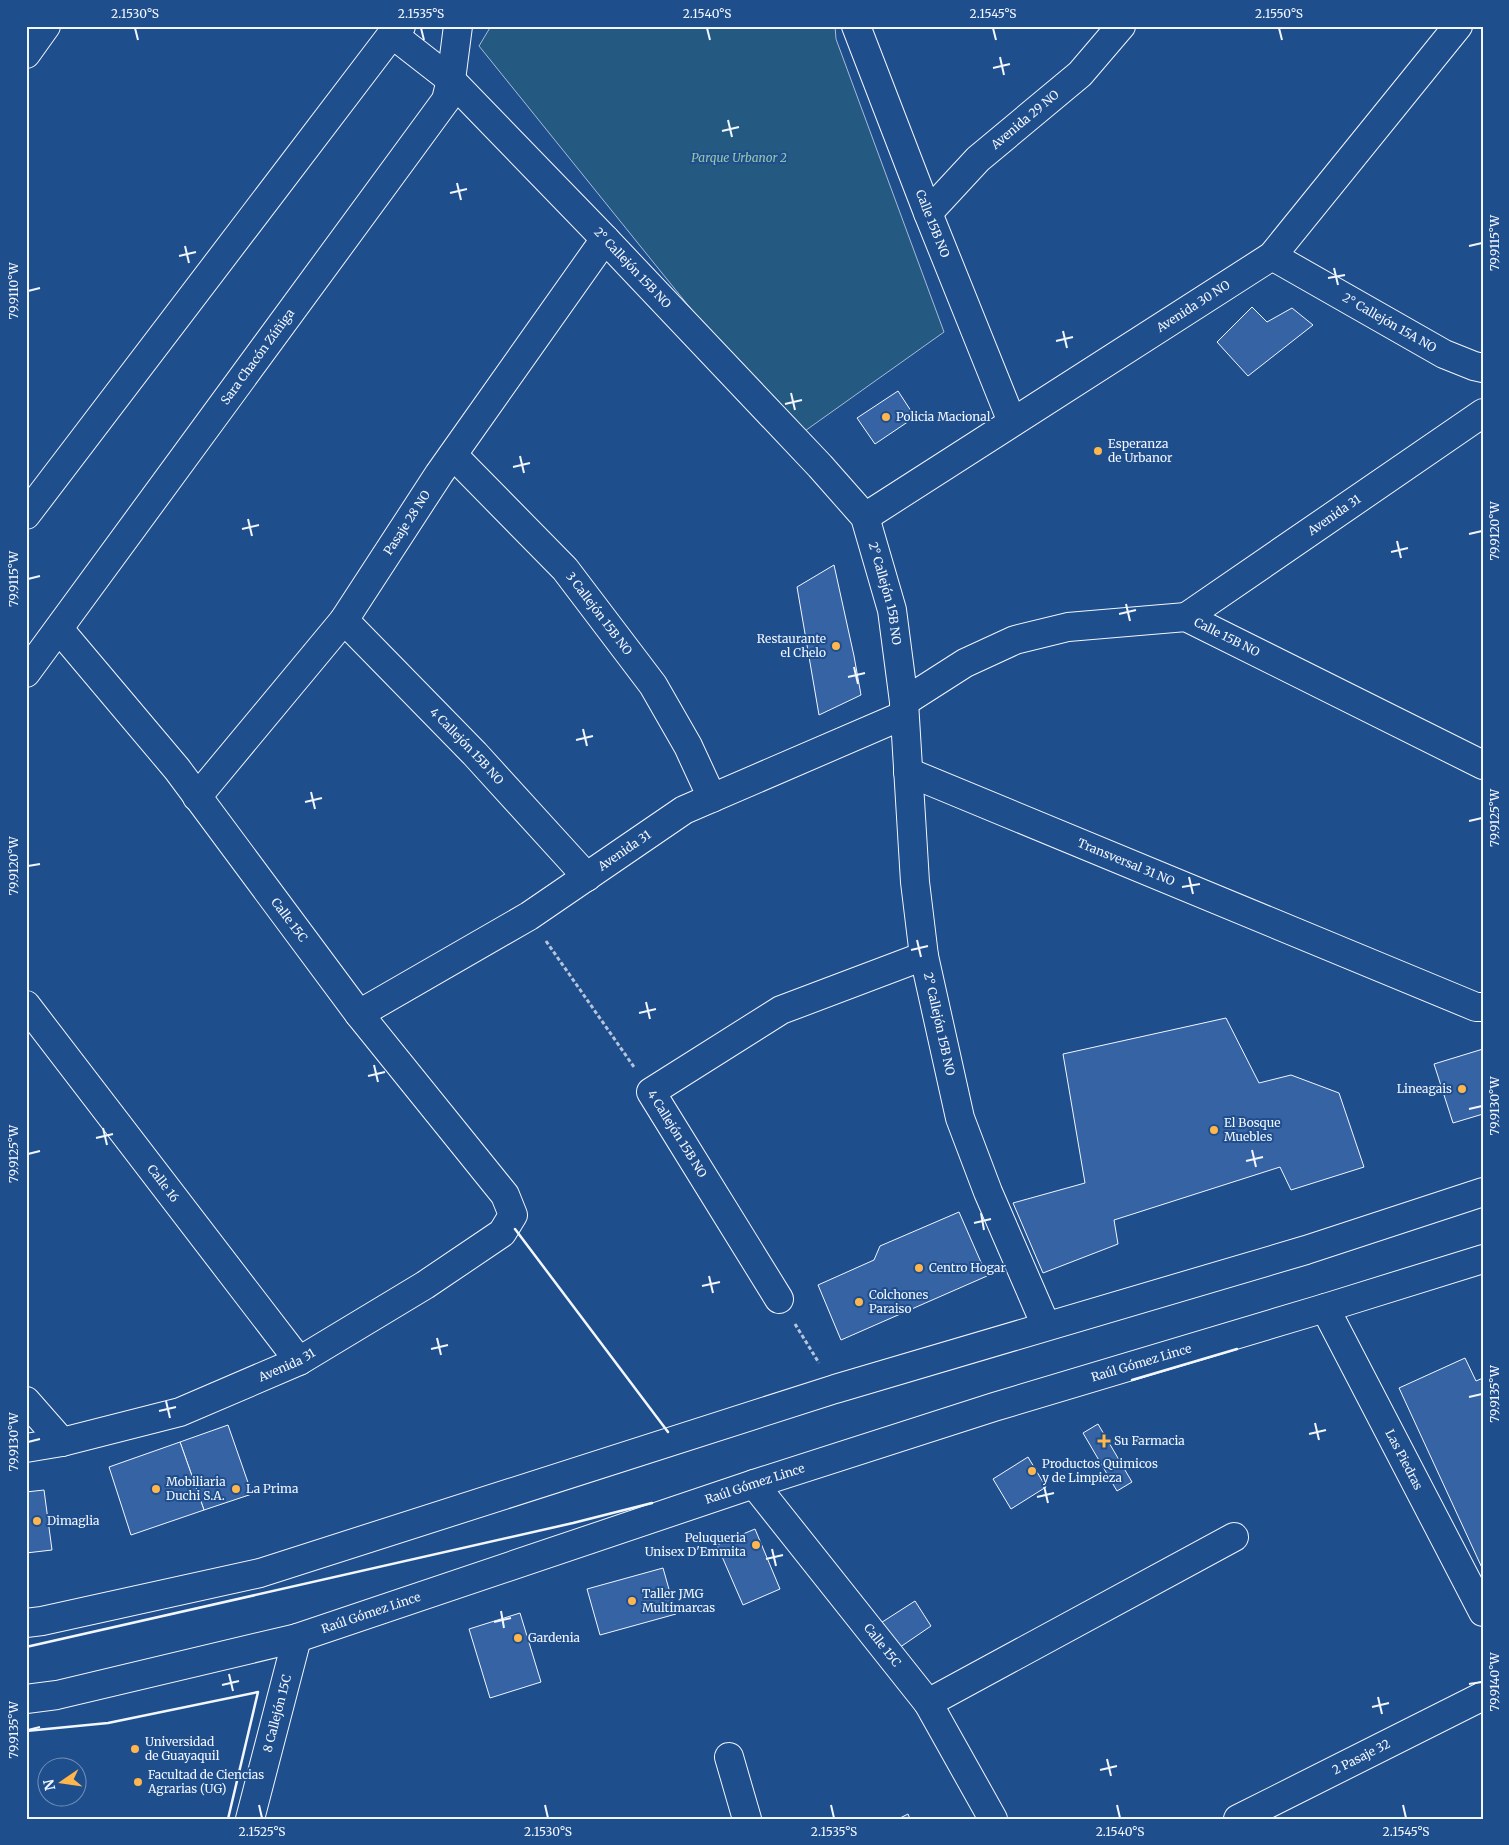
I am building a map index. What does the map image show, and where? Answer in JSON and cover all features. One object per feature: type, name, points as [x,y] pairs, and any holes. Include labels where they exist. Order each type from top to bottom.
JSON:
[{"type":"street","points":[[26,54],[46,26]]},
{"type":"street","name":"Sara Chacón Zúñiga","points":[[26,673],[446,100],[451,80],[458,26]]},
{"type":"street","name":"Calle 15B NO","points":[[856,26],[928,213],[1012,422]]},
{"type":"street","name":"Avenida 29 NO","points":[[928,213],[978,159],[1080,74],[1121,26]]},
{"type":"street","name":"Avenida 30 NO","points":[[865,517],[1272,256],[1458,26]]},
{"type":"street","points":[[26,515],[396,30]]},
{"type":"street","name":"2° Callejón 15B NO","points":[[396,30],[451,80],[605,239],[820,466],[865,517],[892,610],[904,708],[915,882],[924,956],[960,1118],[988,1192],[1046,1326]]},
{"type":"street","name":"Pasaje 28 NO","points":[[197,797],[344,620],[453,455],[605,239]]},
{"type":"street","name":"2° Callejón 15A NO","points":[[1272,256],[1444,354],[1480,364]]},
{"type":"street","name":"Avenida 31","points":[[1186,617],[1483,414]]},
{"type":"street","name":"3 Callejón 15B NO","points":[[453,455],[565,569],[653,684],[688,746],[712,798]]},
{"type":"street","name":"Calle 15B NO","points":[[904,708],[965,663],[1015,640],[1068,627],[1186,617],[1483,765]]},
{"type":"street","name":"4 Callejón 15B NO","points":[[344,620],[475,754],[587,877]]},
{"type":"street","name":"Calle 15C","points":[[59,629],[177,769],[359,1014],[505,1195],[513,1215]]},
{"type":"street","name":"Avenida 31","points":[[359,1014],[529,916],[684,810],[904,708]]},
{"type":"street","name":"Transversal 31 NO","points":[[908,772],[1476,1007],[1483,1007]]},
{"type":"street","points":[[651,1092],[781,1010],[924,956]]},
{"type":"street","name":"Calle 16","points":[[26,1005],[299,1361]]},
{"type":"street","name":"4 Callejón 15B NO","points":[[651,1092],[779,1299]]},
{"type":"street","points":[[26,1623],[260,1574],[835,1389],[1306,1250],[1483,1192]]},
{"type":"street","name":"Avenida 31","points":[[26,1448],[62,1442],[180,1412],[299,1361],[424,1285],[502,1233],[513,1215]]},
{"type":"street","name":"Raúl Gómez Lince","points":[[26,1699],[57,1695],[297,1638],[754,1484],[994,1407],[1483,1259]]},
{"type":"street","name":"Las Piedras","points":[[1325,1308],[1483,1612]]},
{"type":"street","points":[[26,1401],[62,1442]]},
{"type":"street","name":"Calle 15C","points":[[754,1484],[928,1703],[993,1819]]},
{"type":"street","points":[[928,1703],[1234,1537]]},
{"type":"street","name":"8 Callejón 15C","points":[[250,1819],[297,1638]]},
{"type":"street","name":"2 Pasaje 32","points":[[1238,1819],[1483,1696]]},
{"type":"street","points":[[728,1756],[747,1819]]},
{"type":"path","name":"4 Callejón 15B NO","points":[[529,916],[651,1092]]},
{"type":"path","points":[[779,1299],[815,1357]]},
{"type":"green space","name":"Parque Urbanor 2","points":[[491,26],[835,26],[836,39],[944,332],[795,438],[479,46]]},
{"type":"building","points":[[1252,307],[1267,322],[1292,308],[1313,325],[1248,376],[1217,342]]},
{"type":"building","name":"Policia Macional","points":[[898,391],[915,417],[875,444],[857,418]]},
{"type":"building","points":[[834,565],[861,695],[819,715],[797,587]]},
{"type":"building","name":"El Bosque Muebles","points":[[1226,1018],[1259,1083],[1291,1075],[1339,1093],[1364,1167],[1291,1190],[1280,1167],[1114,1220],[1118,1244],[1043,1273],[1013,1203],[1085,1183],[1063,1054]]},
{"type":"building","name":"Lineagais","points":[[1483,1049],[1483,1114],[1453,1123],[1434,1064]]},
{"type":"building","name":"Centro Hogar","points":[[959,1212],[987,1276],[841,1340],[818,1285],[874,1260],[880,1246]]},
{"type":"building","points":[[1465,1358],[1476,1381],[1483,1378],[1483,1570],[1399,1388]]},
{"type":"building","points":[[1098,1424],[1132,1482],[1117,1491],[1083,1433]]},
{"type":"building","points":[[228,1425],[252,1494],[204,1510],[180,1442]]},
{"type":"building","name":"Mobiliaria Duchi S.A.","points":[[180,1442],[204,1510],[131,1535],[109,1467]]},
{"type":"building","points":[[1028,1457],[1046,1487],[1011,1509],[993,1479]]},
{"type":"building","name":"Dimaglia","points":[[44,1490],[52,1550],[26,1553],[26,1492]]},
{"type":"building","points":[[755,1529],[780,1589],[743,1605],[717,1545]]},
{"type":"building","name":"Taller JMG Multimarcas","points":[[663,1568],[676,1614],[600,1635],[587,1589]]},
{"type":"building","points":[[915,1601],[931,1626],[893,1652],[876,1626]]},
{"type":"building","points":[[520,1613],[541,1682],[490,1698],[469,1629]]},
{"type":"building","points":[[908,1814],[910,1819],[898,1819]]},
{"type":"wall","points":[[515,1229],[668,1432]]},
{"type":"wall","points":[[1132,1380],[1237,1349]]},
{"type":"wall","points":[[26,1647],[573,1523],[652,1503]]},
{"type":"wall","points":[[26,1731],[108,1723],[258,1692],[228,1819]]},
{"type":"place","name":"Policia Macional","points":[[886,417]]},
{"type":"place","name":"Esperanza de Urbanor","points":[[1098,451]]},
{"type":"place","name":"Restaurante el Chelo","points":[[836,646]]},
{"type":"place","name":"Lineagais","points":[[1462,1089]]},
{"type":"place","name":"El Bosque Muebles","points":[[1214,1130]]},
{"type":"place","name":"Centro Hogar","points":[[919,1268]]},
{"type":"place","name":"Colchones Paraiso","points":[[859,1302]]},
{"type":"place","name":"Su Farmacia","points":[[1104,1441]]},
{"type":"place","name":"Productos Quimicos y de Limpieza","points":[[1032,1471]]},
{"type":"place","name":"Mobiliaria Duchi S.A.","points":[[156,1489]]},
{"type":"place","name":"La Prima","points":[[236,1489]]},
{"type":"place","name":"Dimaglia","points":[[37,1521]]},
{"type":"place","name":"Peluqueria Unisex D'Emmita","points":[[756,1545]]},
{"type":"place","name":"Taller JMG Multimarcas","points":[[632,1601]]},
{"type":"place","name":"Gardenia","points":[[518,1638]]},
{"type":"place","name":"Universidad de Guayaquil","points":[[135,1749]]},
{"type":"place","name":"Facultad de Ciencias Agrarias (UG)","points":[[138,1782]]}]
